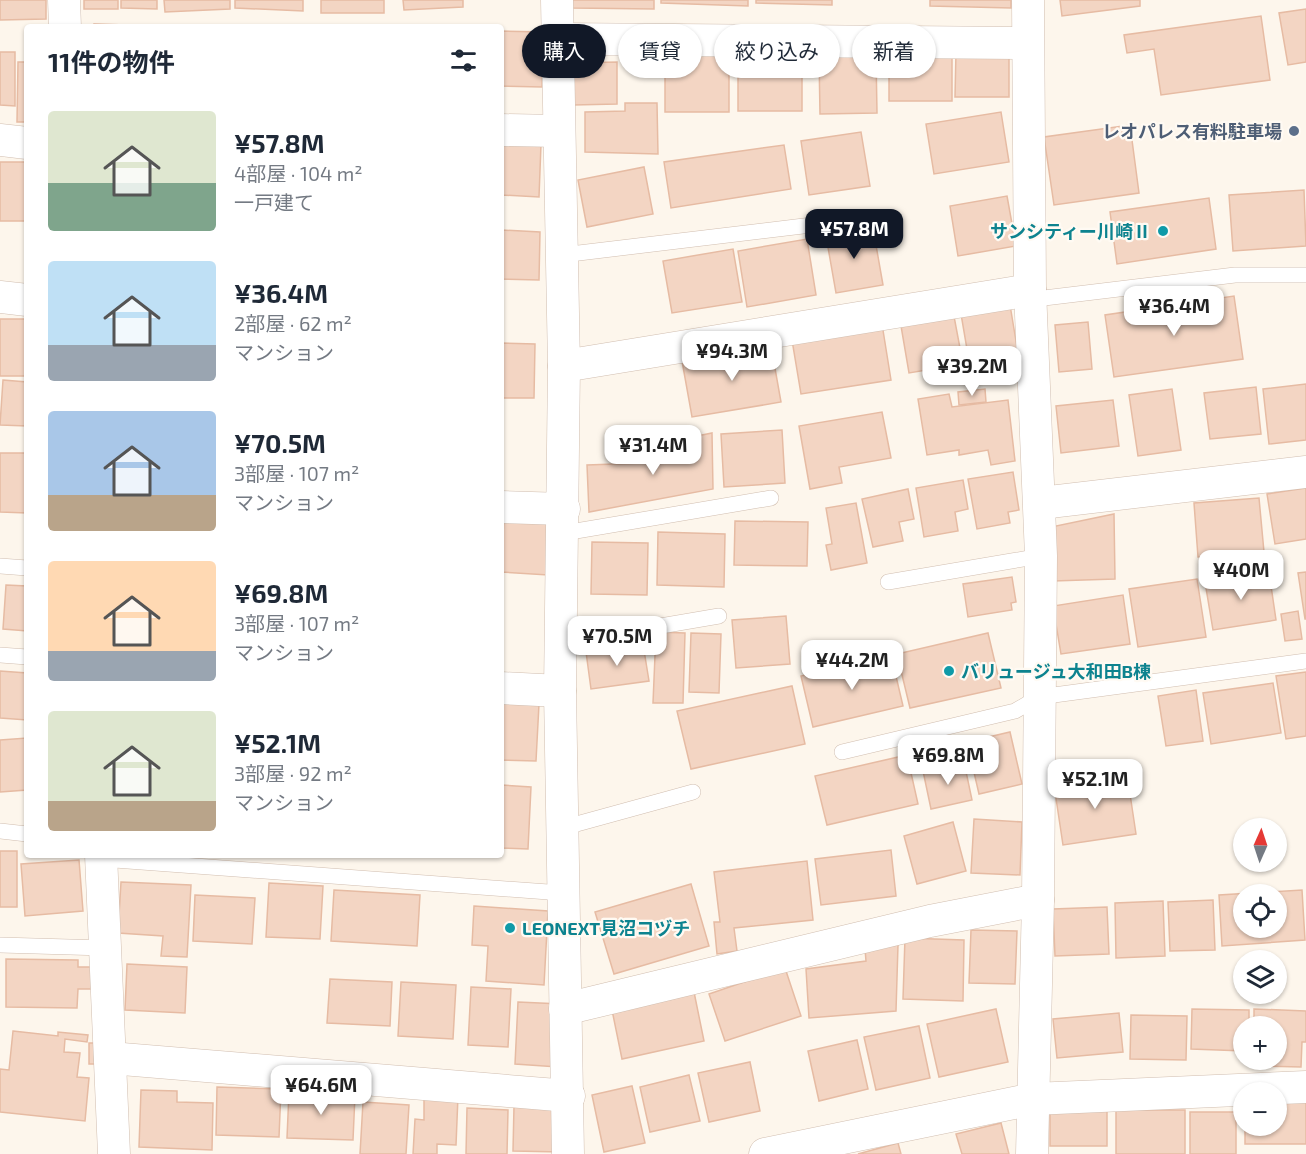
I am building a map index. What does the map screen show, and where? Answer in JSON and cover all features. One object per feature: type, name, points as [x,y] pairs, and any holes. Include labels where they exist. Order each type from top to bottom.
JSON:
[{"type":"street","points":[[64,0],[65,24]]},
{"type":"street","points":[[557,0],[558,24]]},
{"type":"street","points":[[1028,0],[1030,291],[1041,503],[1038,900],[1032,1154]]},
{"type":"street","points":[[606,39],[1028,43]]},
{"type":"street","points":[[559,78],[564,366],[564,521],[560,691],[562,893],[569,1096],[568,1154]]},
{"type":"street","points":[[504,130],[559,131]]},
{"type":"street","points":[[0,140],[24,143]]},
{"type":"street","points":[[564,366],[1030,291]]},
{"type":"street","points":[[0,297],[24,300]]},
{"type":"street","points":[[1041,503],[1306,472]]},
{"type":"street","points":[[504,508],[564,521]]},
{"type":"street","points":[[504,688],[560,691]]},
{"type":"street","points":[[101,858],[114,1154]]},
{"type":"street","points":[[565,1009],[930,921],[1038,900]]},
{"type":"street","points":[[110,1058],[569,1096]]},
{"type":"street","points":[[765,1154],[1033,1099],[1306,1087]]},
{"type":"lane","points":[[562,255],[878,217]]},
{"type":"lane","points":[[1030,291],[1044,298],[1235,275],[1306,275]]},
{"type":"lane","points":[[564,521],[771,498]]},
{"type":"lane","points":[[888,582],[1041,556]]},
{"type":"lane","points":[[0,566],[24,568]]},
{"type":"lane","points":[[561,643],[719,616]]},
{"type":"lane","points":[[0,655],[24,657]]},
{"type":"lane","points":[[842,752],[1015,711],[1039,697],[1306,661]]},
{"type":"lane","points":[[562,828],[693,792]]},
{"type":"lane","points":[[0,831],[24,834]]},
{"type":"lane","points":[[114,858],[562,893]]},
{"type":"lane","points":[[0,945],[105,948]]},
{"type":"building","points":[[0,0],[46,0],[46,19],[0,20]]},
{"type":"building","points":[[84,0],[118,0],[118,9],[84,9]]},
{"type":"building","points":[[121,0],[157,0],[157,9],[121,8]]},
{"type":"building","points":[[164,0],[230,0],[230,9],[165,12]]},
{"type":"building","points":[[235,0],[303,0],[303,11],[235,8]]},
{"type":"building","points":[[321,0],[384,0],[384,13],[321,13]]},
{"type":"building","points":[[403,0],[463,0],[463,7],[404,10]]},
{"type":"building","points":[[572,0],[654,0],[654,9],[572,8]]},
{"type":"building","points":[[661,0],[748,0],[748,6],[661,3]]},
{"type":"building","points":[[756,0],[832,0],[832,5],[756,3]]},
{"type":"building","points":[[930,0],[1011,0],[1011,8],[930,6]]},
{"type":"building","points":[[1060,0],[1140,0],[1140,6],[1062,16]]},
{"type":"building","points":[[1306,9],[1306,62],[1288,65],[1279,13]]},
{"type":"building","points":[[1261,16],[1270,80],[1161,95],[1154,49],[1127,53],[1124,35]]},
{"type":"building","points":[[504,31],[522,31],[522,78],[542,78],[542,87],[504,86]]},
{"type":"building","points":[[0,52],[15,52],[15,106],[0,105]]},
{"type":"building","points":[[956,52],[1009,52],[1009,97],[955,97]]},
{"type":"building","points":[[702,54],[714,54],[714,78],[729,78],[729,112],[665,112],[665,78],[702,78]]},
{"type":"building","points":[[852,56],[852,78],[876,78],[877,113],[820,114],[819,78],[840,78],[840,57]]},
{"type":"building","points":[[936,56],[952,56],[952,101],[889,101],[889,78],[936,78]]},
{"type":"building","points":[[18,62],[24,62],[24,122],[17,122]]},
{"type":"building","points":[[606,62],[617,62],[617,104],[573,105],[572,78],[606,78]]},
{"type":"building","points":[[738,78],[802,78],[802,111],[738,111]]},
{"type":"building","points":[[625,103],[657,103],[658,154],[585,152],[585,112],[625,111]]},
{"type":"building","points":[[1001,112],[1009,162],[934,174],[926,124]]},
{"type":"building","points":[[1130,125],[1139,193],[1054,205],[1044,137]]},
{"type":"building","points":[[861,132],[870,186],[809,195],[801,141]]},
{"type":"building","points":[[504,143],[541,144],[539,197],[504,195]]},
{"type":"building","points":[[784,145],[791,189],[671,208],[664,162]]},
{"type":"building","points":[[0,162],[24,162],[24,221],[0,221]]},
{"type":"building","points":[[644,167],[653,214],[587,227],[578,180]]},
{"type":"building","points":[[1304,190],[1306,246],[1233,251],[1229,195]]},
{"type":"building","points":[[1007,196],[1016,246],[958,256],[950,206]]},
{"type":"building","name":"サンシティー川崎Ⅱ","points":[[1209,198],[1216,249],[1117,264],[1110,212]]},
{"type":"building","points":[[873,228],[883,285],[836,293],[826,236]]},
{"type":"building","points":[[504,230],[540,232],[539,280],[504,279]]},
{"type":"building","points":[[807,239],[816,295],[747,307],[738,251]]},
{"type":"building","points":[[733,249],[742,302],[672,313],[663,261]]},
{"type":"building","points":[[1234,296],[1243,359],[1114,377],[1105,315]]},
{"type":"building","points":[[1009,299],[1019,359],[970,367],[960,308]]},
{"type":"building","points":[[953,311],[963,364],[909,373],[900,320]]},
{"type":"building","points":[[0,319],[24,319],[24,376],[0,376]]},
{"type":"building","points":[[1088,322],[1092,369],[1059,372],[1055,325]]},
{"type":"building","points":[[882,324],[891,380],[801,394],[792,340]]},
{"type":"building","points":[[504,343],[535,344],[534,398],[504,398]]},
{"type":"building","points":[[771,346],[781,402],[692,417],[682,361]]},
{"type":"building","points":[[3,380],[24,382],[24,426],[0,425]]},
{"type":"building","points":[[1306,384],[1306,440],[1269,444],[1263,389]]},
{"type":"building","points":[[1256,387],[1261,434],[1210,439],[1204,393]]},
{"type":"building","points":[[985,389],[986,402],[959,405],[958,392]]},
{"type":"building","points":[[1172,389],[1181,450],[1138,456],[1129,395]]},
{"type":"building","points":[[949,394],[952,407],[1008,400],[1015,461],[991,465],[988,450],[959,455],[959,450],[927,455],[918,399]]},
{"type":"building","points":[[1113,400],[1119,446],[1061,453],[1056,406]]},
{"type":"building","points":[[882,412],[891,458],[839,467],[842,483],[810,489],[799,426]]},
{"type":"building","points":[[782,430],[785,483],[724,487],[721,434]]},
{"type":"building","points":[[712,433],[713,489],[589,512],[587,465],[672,462],[672,441]]},
{"type":"building","points":[[0,453],[24,453],[24,513],[0,512]]},
{"type":"building","points":[[1013,472],[1019,510],[1008,512],[1010,523],[977,529],[968,479]]},
{"type":"building","points":[[963,480],[968,509],[955,512],[958,531],[924,537],[916,488]]},
{"type":"building","points":[[1306,488],[1306,539],[1275,544],[1267,494]]},
{"type":"building","points":[[908,489],[914,519],[899,522],[903,541],[873,547],[862,499]]},
{"type":"building","points":[[1259,498],[1264,552],[1198,557],[1194,503]]},
{"type":"building","points":[[856,503],[867,563],[831,570],[826,545],[832,544],[826,508]]},
{"type":"building","points":[[1114,514],[1115,579],[1053,581],[1051,527]]},
{"type":"building","points":[[504,516],[551,518],[548,575],[504,572]]},
{"type":"building","points":[[735,521],[808,522],[807,566],[734,565]]},
{"type":"building","points":[[658,532],[725,534],[724,587],[657,585]]},
{"type":"building","points":[[592,542],[648,543],[647,595],[591,594]]},
{"type":"building","points":[[1269,572],[1276,620],[1213,630],[1205,582]]},
{"type":"building","points":[[1306,572],[1306,619],[1305,619],[1298,573]]},
{"type":"building","points":[[1012,577],[1016,602],[1011,603],[1012,610],[968,617],[963,584]]},
{"type":"building","points":[[1197,579],[1206,637],[1138,647],[1129,589]]},
{"type":"building","points":[[6,585],[24,586],[24,631],[3,629]]},
{"type":"building","points":[[1123,595],[1130,644],[1061,654],[1053,606]]},
{"type":"building","points":[[1298,611],[1302,639],[1285,641],[1281,614]]},
{"type":"building","points":[[786,616],[790,664],[736,668],[732,620]]},
{"type":"building","points":[[656,632],[685,633],[683,703],[653,703]]},
{"type":"building","points":[[691,633],[721,634],[719,693],[689,692]]},
{"type":"building","name":"バリュージュ大和田B棟","points":[[988,633],[1001,688],[910,708],[897,654]]},
{"type":"building","points":[[643,644],[649,681],[591,689],[586,652]]},
{"type":"building","points":[[891,655],[903,706],[813,727],[801,676]]},
{"type":"building","points":[[0,671],[24,673],[24,720],[0,718]]},
{"type":"building","points":[[1306,672],[1306,736],[1286,739],[1276,676]]},
{"type":"building","points":[[1273,683],[1281,733],[1211,744],[1203,693]]},
{"type":"building","points":[[792,686],[805,744],[691,769],[677,711]]},
{"type":"building","points":[[1196,690],[1203,741],[1166,746],[1158,696]]},
{"type":"building","points":[[504,703],[539,704],[536,761],[504,760]]},
{"type":"building","points":[[1010,732],[1022,784],[979,794],[967,742]]},
{"type":"building","points":[[24,738],[24,790],[0,792],[0,740]]},
{"type":"building","points":[[907,755],[918,804],[827,825],[815,776]]},
{"type":"building","points":[[964,762],[972,800],[931,809],[923,771]]},
{"type":"building","points":[[1127,774],[1136,834],[1063,845],[1054,785]]},
{"type":"building","points":[[504,785],[531,787],[528,849],[504,848]]},
{"type":"building","points":[[974,819],[1022,822],[1020,875],[971,873]]},
{"type":"building","points":[[953,822],[966,871],[917,884],[904,836]]},
{"type":"building","points":[[891,850],[896,896],[821,905],[815,859]]},
{"type":"building","points":[[0,851],[17,851],[17,907],[0,907]]},
{"type":"building","points":[[79,860],[83,911],[25,916],[21,864]]},
{"type":"building","points":[[807,861],[813,920],[734,928],[737,951],[717,954],[714,922],[720,922],[714,872]]},
{"type":"building","points":[[121,882],[191,885],[187,957],[161,956],[163,936],[118,933]]},
{"type":"building","points":[[269,883],[323,886],[320,939],[266,937]]},
{"type":"building","points":[[691,884],[709,946],[614,974],[595,912]]},
{"type":"building","points":[[334,890],[420,895],[417,946],[331,941]]},
{"type":"building","points":[[1302,890],[1305,940],[1222,946],[1219,895],[1233,894],[1233,938],[1287,938],[1287,891]]},
{"type":"building","points":[[195,895],[255,898],[252,944],[193,941]]},
{"type":"building","points":[[1213,900],[1215,950],[1170,951],[1168,902]]},
{"type":"building","points":[[1163,901],[1165,956],[1116,958],[1115,903]]},
{"type":"building","name":"LEONEXT見沼コヅチ","points":[[474,906],[548,911],[544,985],[486,981],[488,946],[472,945]]},
{"type":"building","points":[[1107,907],[1109,954],[1055,956],[1053,909]]},
{"type":"building","points":[[971,930],[1017,931],[1015,984],[969,983]]},
{"type":"building","points":[[905,938],[964,940],[963,1001],[903,999]]},
{"type":"building","points":[[898,945],[896,1011],[809,1018],[806,969],[866,961],[865,949]]},
{"type":"building","points":[[6,959],[78,960],[78,967],[91,967],[91,989],[78,989],[77,1008],[6,1007]]},
{"type":"building","points":[[127,964],[187,967],[185,1013],[125,1010]]},
{"type":"building","points":[[785,968],[801,1016],[725,1041],[709,994]]},
{"type":"building","points":[[330,979],[392,982],[390,1026],[327,1023]]},
{"type":"building","points":[[401,982],[456,985],[453,1039],[398,1036]]},
{"type":"building","points":[[471,987],[511,989],[508,1047],[468,1045]]},
{"type":"building","points":[[694,992],[704,1041],[622,1059],[612,1010]]},
{"type":"building","points":[[518,1002],[561,1004],[558,1067],[515,1064]]},
{"type":"building","points":[[996,1009],[1008,1062],[939,1077],[927,1024]]},
{"type":"building","points":[[1192,1009],[1249,1010],[1249,1016],[1233,1016],[1233,1051],[1191,1049]]},
{"type":"building","points":[[1254,1009],[1306,1011],[1306,1042],[1302,1042],[1301,1067],[1287,1067],[1287,1016],[1254,1016]]},
{"type":"building","points":[[1119,1013],[1123,1052],[1057,1058],[1053,1019]]},
{"type":"building","points":[[1131,1015],[1187,1016],[1186,1060],[1130,1059]]},
{"type":"building","points":[[919,1026],[930,1078],[876,1090],[864,1037]]},
{"type":"building","points":[[13,1031],[58,1036],[58,1032],[88,1035],[87,1042],[65,1039],[64,1052],[80,1053],[77,1077],[89,1078],[85,1121],[0,1112],[0,1069],[9,1070]]},
{"type":"building","points":[[857,1040],[868,1089],[819,1101],[808,1051]]},
{"type":"building","points":[[89,1043],[103,1043],[103,1064],[89,1064]]},
{"type":"building","points":[[750,1062],[760,1111],[709,1122],[698,1073]]},
{"type":"building","points":[[689,1075],[700,1121],[650,1132],[640,1087]]},
{"type":"building","points":[[632,1086],[645,1143],[604,1152],[592,1095]]},
{"type":"building","points":[[217,1087],[281,1089],[279,1137],[216,1135]]},
{"type":"building","points":[[141,1090],[177,1091],[177,1102],[213,1103],[212,1150],[139,1147]]},
{"type":"building","points":[[289,1092],[355,1095],[353,1140],[287,1138]]},
{"type":"building","points":[[424,1094],[458,1096],[456,1145],[437,1144],[437,1154],[413,1154],[415,1119],[424,1120]]},
{"type":"building","points":[[363,1102],[409,1105],[406,1154],[360,1154]]},
{"type":"building","points":[[1287,1102],[1306,1102],[1306,1144],[1245,1144],[1245,1136],[1287,1136]]},
{"type":"building","points":[[1050,1105],[1107,1105],[1107,1146],[1050,1146]]},
{"type":"building","points":[[514,1106],[563,1107],[562,1152],[513,1151]]},
{"type":"building","points":[[467,1108],[508,1110],[507,1154],[466,1154]]},
{"type":"building","points":[[1116,1110],[1185,1110],[1185,1154],[1116,1154]]},
{"type":"building","points":[[1190,1112],[1233,1112],[1236,1154],[1190,1154]]},
{"type":"building","points":[[1001,1123],[1009,1154],[962,1154],[956,1134]]},
{"type":"building","points":[[898,1143],[901,1154],[858,1154]]},
{"type":"place","name":"レオパレス有料駐車場","points":[[1294,131]]},
{"type":"place","name":"サンシティー川崎Ⅱ","points":[[1163,231]]},
{"type":"place","name":"バリュージュ大和田B棟","points":[[949,671]]},
{"type":"place","name":"LEONEXT見沼コヅチ","points":[[510,928]]}]
